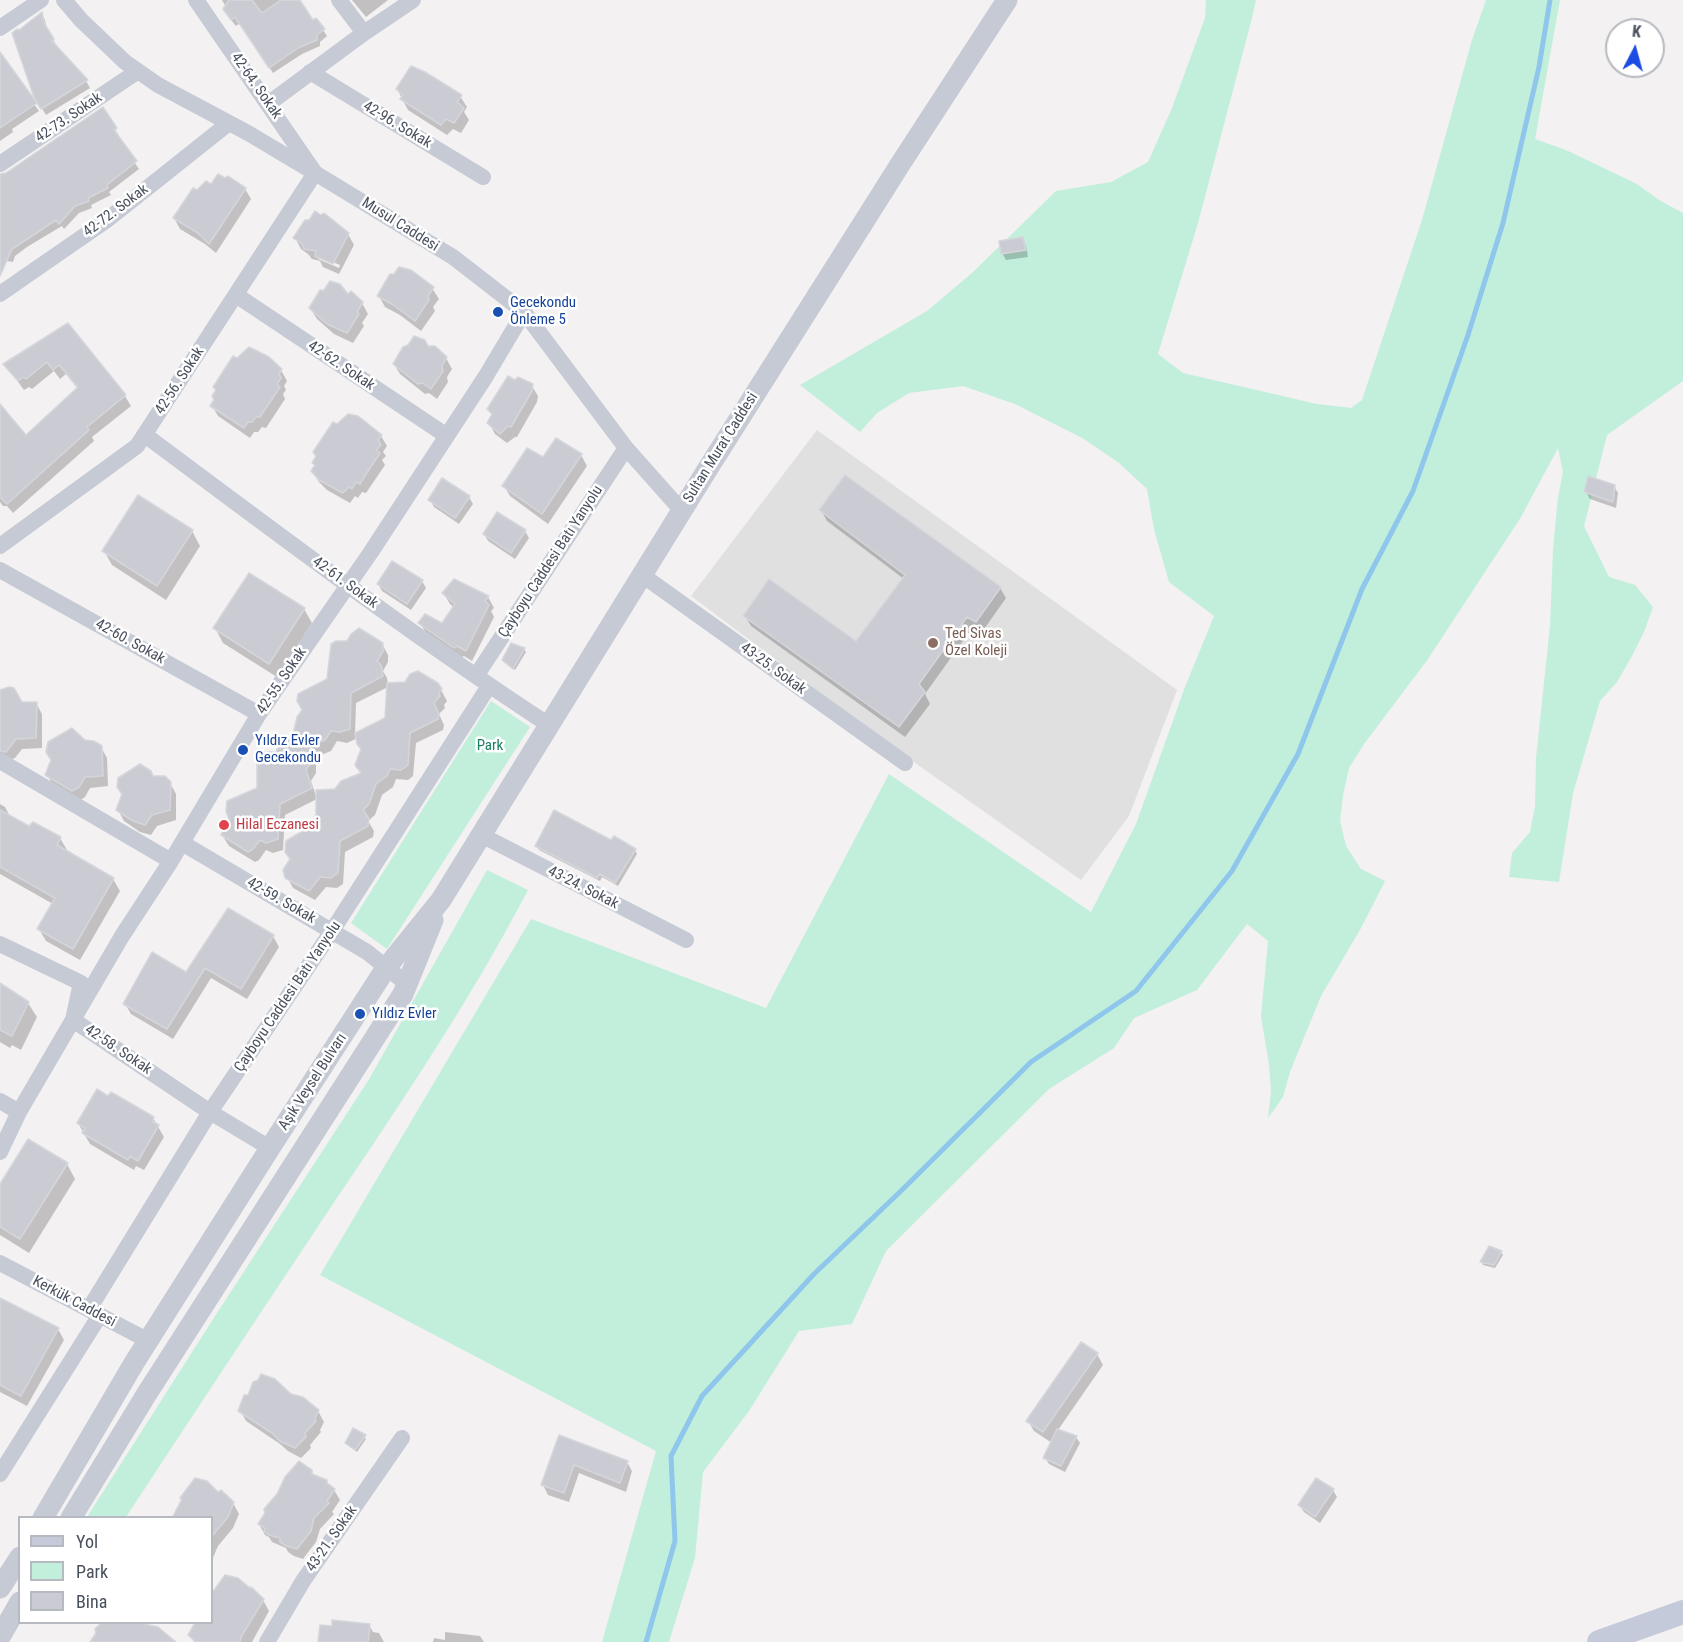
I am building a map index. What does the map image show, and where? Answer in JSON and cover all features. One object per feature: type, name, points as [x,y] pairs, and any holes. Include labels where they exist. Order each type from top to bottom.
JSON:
[{"type":"main road","points":[[1599,1642],[1683,1612]]},
{"type":"street","points":[[0,28],[41,0]]},
{"type":"street","name":"Musul Caddesi","points":[[64,0],[81,20],[125,62],[158,85],[315,173],[453,257],[524,312],[626,448],[682,511]]},
{"type":"street","name":"42-64. Sokak","points":[[196,0],[315,173]]},
{"type":"street","points":[[339,0],[363,33]]},
{"type":"street","points":[[268,104],[363,33],[413,0]]},
{"type":"street","name":"Sultan Murat Caddesi","points":[[441,900],[682,511],[901,163],[1007,0]]},
{"type":"street","name":"42-73. Sokak","points":[[0,164],[138,71]]},
{"type":"street","name":"42-96. Sokak","points":[[310,72],[483,177]]},
{"type":"street","name":"42-72. Sokak","points":[[0,294],[107,220],[229,123]]},
{"type":"street","name":"42-56. Sokak","points":[[0,546],[137,446],[315,173]]},
{"type":"street","name":"42-62. Sokak","points":[[236,296],[447,436]]},
{"type":"street","name":"42-55. Sokak","points":[[0,1152],[19,1112],[122,936],[171,861],[260,714],[378,543],[486,376],[524,312]]},
{"type":"street","name":"42-61. Sokak","points":[[145,435],[347,586],[549,725]]},
{"type":"street","name":"Çayboyu Caddesi Batı Yanyolu","points":[[0,1474],[210,1112],[332,931],[626,448]]},
{"type":"street","name":"42-60. Sokak","points":[[0,570],[260,714]]},
{"type":"street","name":"43-25. Sokak","points":[[642,575],[905,763]]},
{"type":"street","points":[[0,761],[116,831],[171,861]]},
{"type":"street","name":"43-24. Sokak","points":[[481,836],[686,940]]},
{"type":"street","name":"42-59. Sokak","points":[[182,843],[367,952],[407,984]]},
{"type":"street","name":"Aşık Veysel Bulvarı","points":[[44,1516],[149,1341],[270,1148],[386,968],[441,900]]},
{"type":"street","name":"Aşık Veysel Bulvarı","points":[[72,1516],[146,1395],[397,1004],[441,900]]},
{"type":"street","name":"42-58. Sokak","points":[[0,944],[81,983],[73,1020],[210,1112],[270,1148]]},
{"type":"street","points":[[0,1101],[19,1112]]},
{"type":"street","name":"Kerkük Caddesi","points":[[0,1263],[149,1341]]},
{"type":"street","name":"43-21. Sokak","points":[[267,1642],[303,1581],[402,1438]]},
{"type":"street","points":[[1,1587],[18,1560]]},
{"type":"street","points":[[11,1642],[5,1629],[18,1606]]},
{"type":"shaded area","name":"Ted Sivas Özel Koleji","points":[[817,430],[1177,690],[1129,816],[1081,880],[887,743],[691,596]]},
{"type":"green space","points":[[1206,0],[1256,0],[1198,223],[1158,354],[1183,373],[1317,404],[1351,408],[1362,400],[1422,220],[1472,40],[1486,0],[1560,0],[1535,139],[1566,150],[1637,184],[1659,200],[1683,213],[1683,381],[1607,435],[1584,526],[1609,577],[1635,585],[1653,607],[1632,656],[1617,682],[1600,701],[1573,793],[1559,882],[1509,877],[1512,853],[1530,832],[1535,806],[1536,758],[1550,626],[1553,549],[1563,472],[1558,448],[1521,517],[1428,659],[1364,744],[1349,768],[1340,821],[1346,846],[1361,869],[1385,881],[1361,928],[1321,996],[1290,1072],[1283,1097],[1268,1118],[1271,1091],[1261,1016],[1268,941],[1247,924],[1197,990],[1134,1018],[1114,1048],[1049,1089],[886,1251],[852,1324],[799,1331],[749,1411],[703,1472],[695,1558],[669,1642],[602,1642],[656,1451],[320,1275],[531,919],[766,1008],[889,774],[1091,912],[1136,824],[1185,687],[1214,616],[1169,582],[1154,529],[1147,489],[1119,463],[1084,439],[1015,404],[963,386],[909,393],[877,413],[860,432],[800,385],[927,311],[972,273],[1056,191],[1111,182],[1148,162],[1172,108],[1205,18]]},
{"type":"green space","name":"Park","points":[[491,701],[530,727],[387,949],[351,923]]},
{"type":"green space","points":[[487,870],[528,890],[480,976],[401,1102],[127,1516],[88,1516],[217,1313],[368,1081]]},
{"type":"building","points":[[229,0],[252,0],[262,13],[281,0],[300,0],[313,20],[316,18],[325,29],[317,35],[317,40],[298,48],[269,68],[235,17],[231,20],[223,9]]},
{"type":"building","points":[[42,12],[44,23],[54,39],[52,41],[88,80],[41,109],[35,100],[12,33]]},
{"type":"building","points":[[0,52],[37,103],[0,128]]},
{"type":"building","points":[[411,66],[462,95],[457,102],[464,108],[454,123],[446,119],[441,125],[400,99],[403,95],[396,89]]},
{"type":"building","points":[[103,107],[117,128],[114,130],[137,161],[107,185],[108,188],[88,198],[89,201],[75,206],[59,224],[56,220],[12,249],[0,276],[0,174],[6,173]]},
{"type":"building","points":[[218,174],[225,178],[228,176],[246,188],[209,244],[198,233],[173,218],[193,188],[197,190],[206,181],[211,184]]},
{"type":"building","points":[[315,211],[321,215],[324,213],[349,233],[333,264],[315,256],[316,251],[304,249],[302,244],[293,238],[305,220],[309,220]]},
{"type":"building","points":[[1023,237],[1026,250],[1001,254],[999,241]]},
{"type":"building","points":[[399,267],[411,270],[434,287],[428,296],[429,300],[415,321],[377,296],[390,274],[394,274]]},
{"type":"building","points":[[330,281],[340,284],[348,294],[351,291],[363,302],[357,312],[359,314],[347,333],[327,324],[309,308],[320,290],[324,290]]},
{"type":"building","points":[[68,323],[126,395],[87,427],[89,430],[7,504],[0,497],[0,404],[26,435],[78,387],[59,365],[53,370],[47,362],[26,379],[23,377],[18,381],[3,364]]},
{"type":"building","points":[[414,336],[425,340],[428,346],[435,346],[447,357],[442,366],[443,371],[431,389],[422,383],[418,384],[393,364],[403,347],[408,345]]},
{"type":"building","points":[[249,347],[269,357],[282,369],[279,374],[281,378],[277,384],[280,387],[260,417],[248,422],[244,428],[210,406],[216,390],[213,387],[233,356],[237,358]]},
{"type":"building","points":[[508,376],[515,380],[518,377],[533,384],[532,391],[511,427],[508,426],[500,434],[487,423],[492,414],[487,409]]},
{"type":"building","points":[[348,414],[358,416],[382,435],[378,440],[381,445],[376,450],[380,453],[360,484],[356,482],[352,489],[349,487],[343,493],[319,480],[311,471],[315,465],[312,463],[316,456],[313,452],[333,422],[337,424]]},
{"type":"building","points":[[556,438],[582,454],[542,514],[502,486],[527,448],[543,457]]},
{"type":"building","points":[[845,475],[1001,587],[976,622],[967,617],[919,684],[925,692],[899,727],[743,616],[769,579],[856,641],[905,575],[819,510]]},
{"type":"building","points":[[1588,476],[1615,485],[1613,502],[1584,492]]},
{"type":"building","points":[[442,478],[470,496],[455,518],[428,500]]},
{"type":"building","points":[[138,495],[193,530],[157,586],[102,551]]},
{"type":"building","points":[[497,512],[526,530],[511,553],[483,534]]},
{"type":"building","points":[[392,561],[423,580],[407,604],[377,584]]},
{"type":"building","points":[[249,573],[305,608],[269,664],[213,628]]},
{"type":"building","points":[[454,579],[489,596],[485,601],[489,605],[466,651],[457,646],[454,648],[418,623],[425,614],[442,623],[455,604],[442,593]]},
{"type":"building","points":[[359,628],[383,643],[383,651],[377,661],[381,665],[383,676],[351,693],[350,729],[340,732],[331,731],[325,740],[310,746],[311,762],[306,770],[312,788],[280,804],[278,839],[266,843],[260,840],[248,852],[221,835],[229,819],[226,811],[227,801],[257,788],[257,758],[263,752],[276,752],[279,744],[293,735],[297,717],[302,710],[297,701],[298,694],[327,679],[331,644],[336,641],[347,641],[351,634]]},
{"type":"building","points":[[511,643],[525,648],[513,669],[502,660]]},
{"type":"building","points":[[418,671],[438,683],[442,689],[434,703],[439,714],[438,719],[410,733],[408,765],[401,770],[390,769],[387,776],[376,784],[369,804],[363,810],[369,819],[368,826],[340,841],[338,873],[331,878],[320,877],[309,891],[285,878],[283,870],[290,859],[285,852],[286,841],[316,823],[316,790],[335,789],[341,781],[361,773],[355,765],[361,749],[357,744],[355,733],[385,718],[387,683],[405,682],[410,674]]},
{"type":"building","points":[[14,688],[22,702],[37,702],[36,738],[16,739],[6,752],[0,751],[0,690]]},
{"type":"building","points":[[72,728],[85,740],[94,741],[102,746],[103,776],[85,777],[79,787],[72,791],[45,775],[51,760],[46,752],[48,742]]},
{"type":"building","points":[[140,764],[151,771],[153,776],[165,776],[171,782],[170,810],[152,815],[145,825],[133,821],[116,810],[122,794],[117,787],[118,778]]},
{"type":"building","points":[[0,810],[29,826],[33,822],[61,837],[57,845],[114,878],[73,949],[37,929],[55,898],[0,867]]},
{"type":"building","points":[[554,810],[611,840],[614,836],[636,849],[615,883],[600,874],[597,878],[535,846]]},
{"type":"building","points":[[228,908],[274,935],[241,989],[205,968],[167,1029],[123,1004],[152,952],[186,972]]},
{"type":"building","points":[[0,983],[29,1002],[12,1036],[0,1030]]},
{"type":"building","points":[[97,1089],[108,1096],[111,1092],[154,1117],[152,1121],[159,1125],[138,1161],[130,1156],[128,1160],[82,1133],[85,1128],[77,1123]]},
{"type":"building","points":[[28,1139],[68,1163],[20,1239],[0,1227],[0,1184]]},
{"type":"building","points":[[1489,1246],[1502,1251],[1494,1265],[1480,1262]]},
{"type":"building","points":[[0,1298],[59,1328],[21,1396],[0,1385]]},
{"type":"building","points":[[1081,1342],[1098,1353],[1043,1432],[1026,1421]]},
{"type":"building","points":[[261,1374],[275,1379],[291,1394],[303,1397],[319,1410],[316,1421],[305,1433],[306,1437],[295,1448],[280,1441],[272,1433],[238,1411],[244,1395],[248,1395],[253,1382],[258,1380]]},
{"type":"building","points":[[353,1428],[366,1435],[355,1450],[345,1443]]},
{"type":"building","points":[[1057,1429],[1077,1436],[1061,1466],[1043,1458]]},
{"type":"building","points":[[559,1435],[628,1461],[620,1483],[574,1465],[564,1493],[541,1485]]},
{"type":"building","points":[[299,1461],[312,1470],[312,1474],[327,1480],[327,1483],[335,1489],[327,1501],[329,1503],[314,1518],[311,1531],[297,1549],[280,1542],[280,1538],[269,1535],[264,1531],[265,1528],[258,1524],[265,1513],[264,1509],[277,1494],[285,1477]]},
{"type":"building","points":[[195,1478],[207,1481],[218,1492],[221,1490],[234,1502],[228,1517],[213,1535],[213,1516],[173,1516],[182,1499],[180,1498]]},
{"type":"building","points":[[1316,1478],[1334,1489],[1315,1517],[1298,1505]]},
{"type":"building","points":[[225,1575],[238,1578],[264,1599],[240,1642],[196,1642],[188,1635],[194,1624],[213,1624],[213,1592]]},
{"type":"building","points":[[332,1620],[370,1624],[368,1642],[318,1642],[320,1625],[332,1626]]},
{"type":"building","points":[[100,1624],[144,1624],[158,1627],[176,1642],[90,1642],[96,1633],[95,1629]]},
{"type":"waterway","points":[[646,1642],[675,1541],[671,1456],[702,1396],[814,1274],[1031,1062],[1136,991],[1232,871],[1298,754],[1362,589],[1413,491],[1468,335],[1503,223],[1539,67],[1550,0]]},
{"type":"place","name":"Gecekondu Önleme 5","points":[[498,312]]},
{"type":"place","name":"Ted Sivas Özel Koleji","points":[[933,643]]},
{"type":"place","name":"Yıldız Evler Gecekondu","points":[[243,750]]},
{"type":"place","name":"Hilal Eczanesi","points":[[224,825]]},
{"type":"place","name":"Yıldız Evler","points":[[360,1014]]}]
